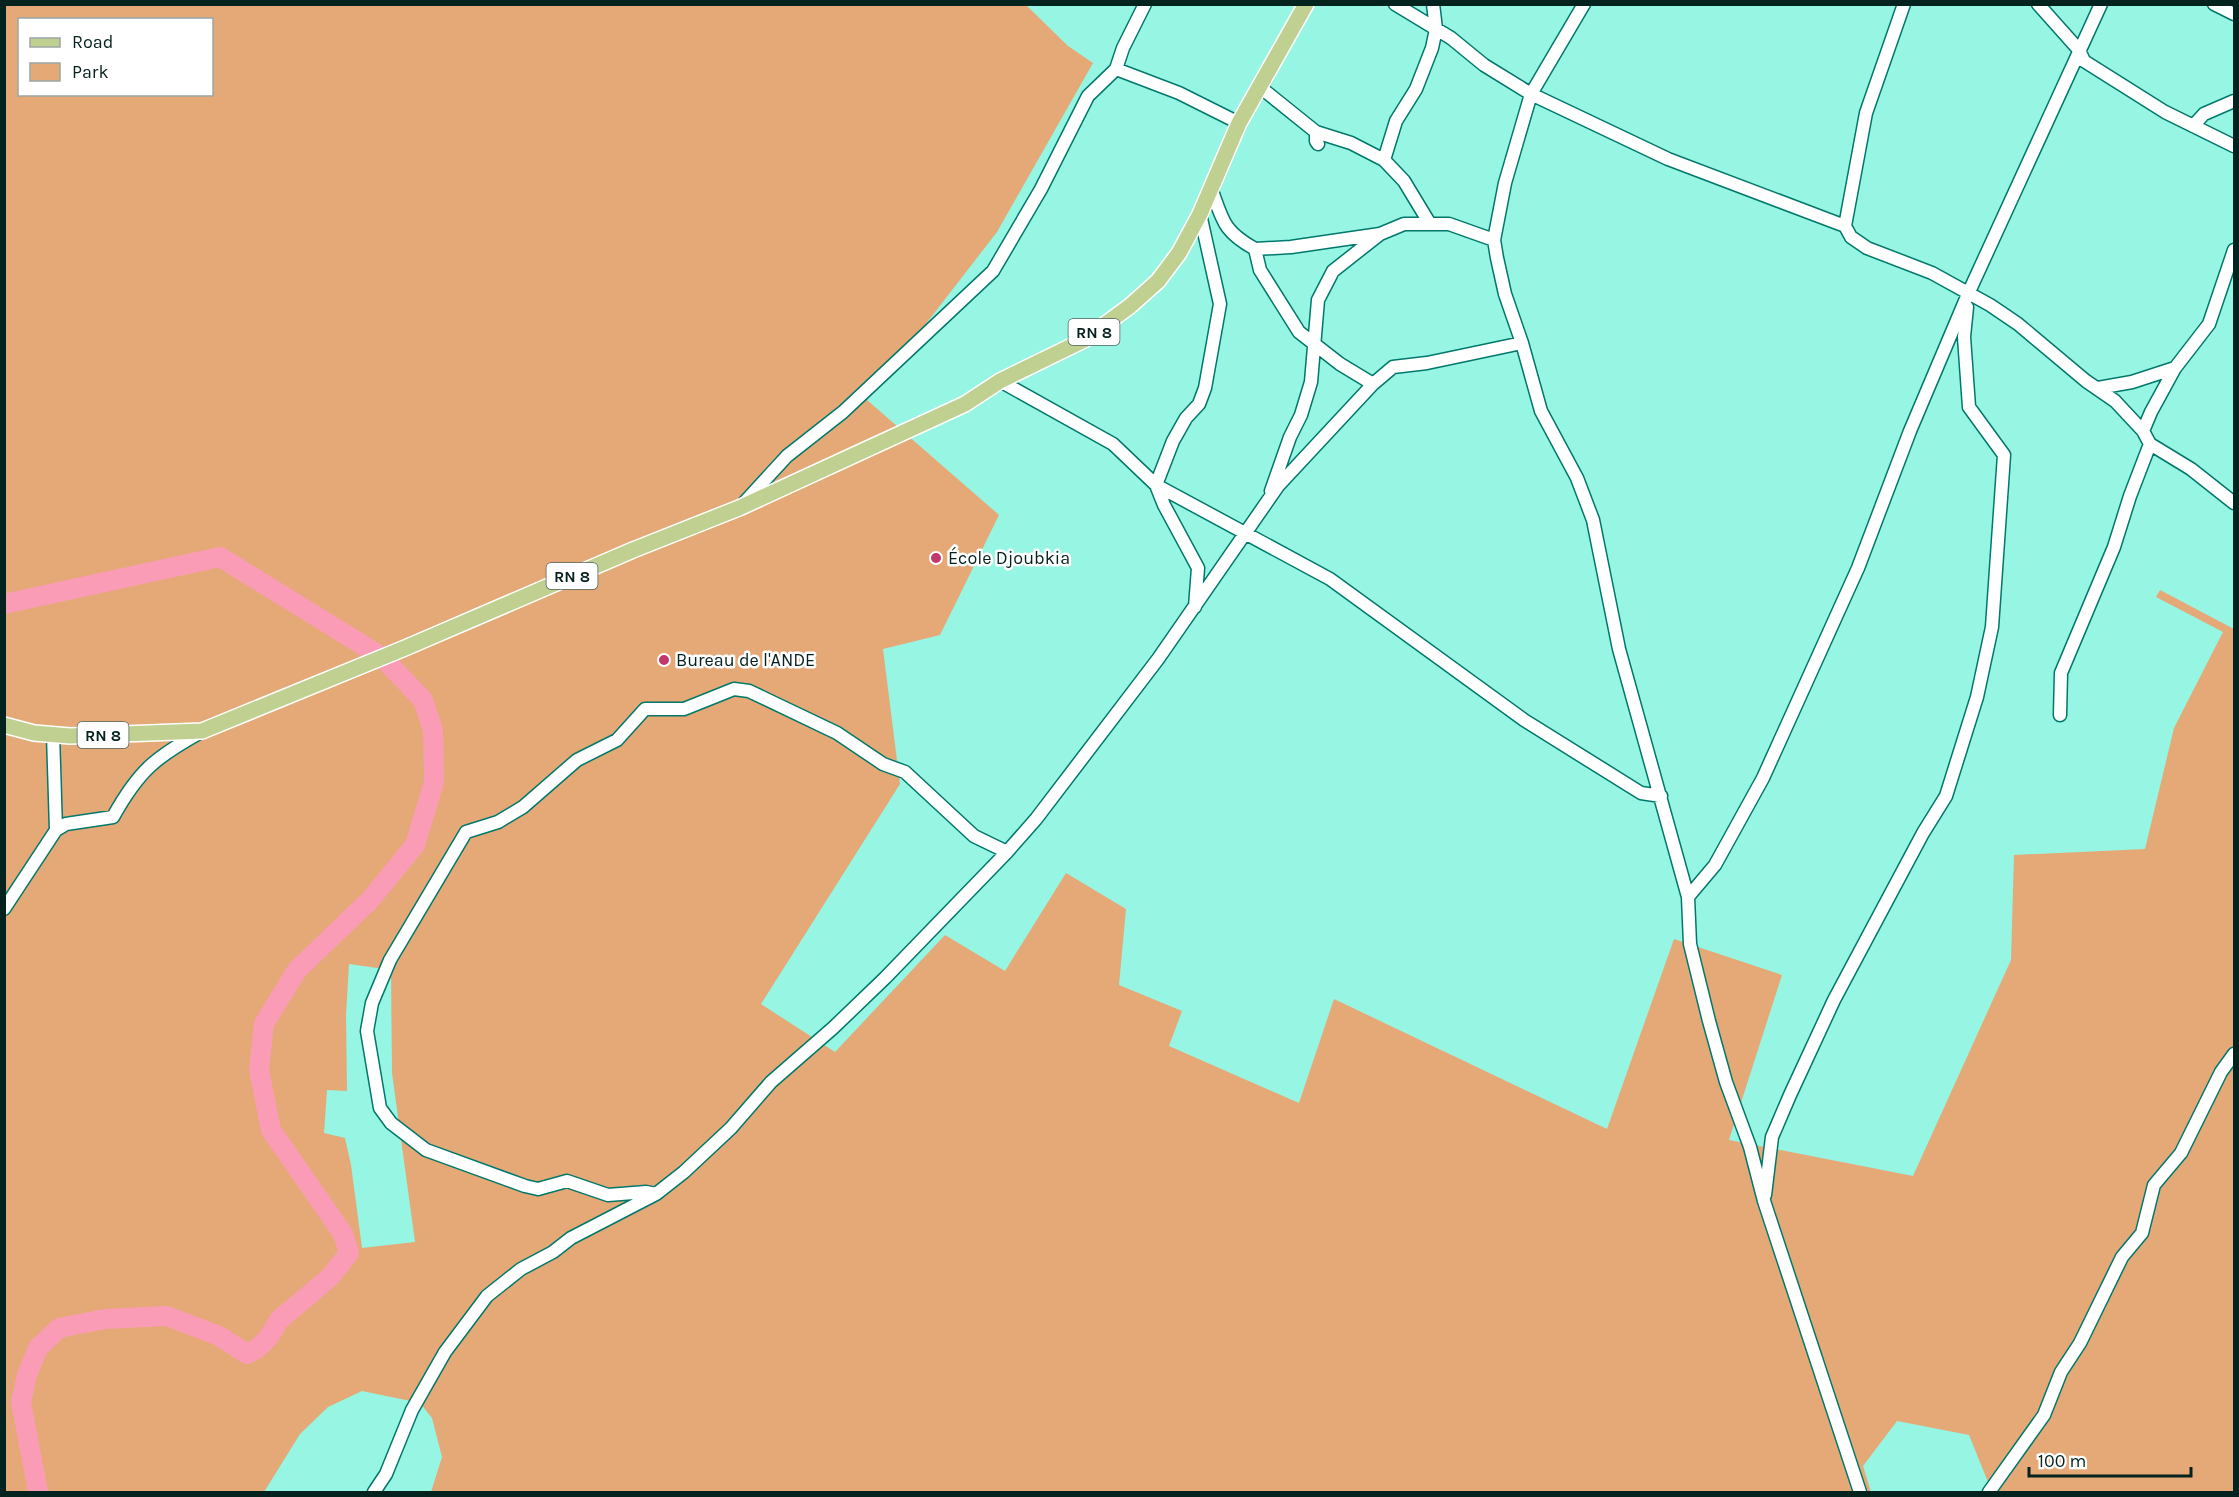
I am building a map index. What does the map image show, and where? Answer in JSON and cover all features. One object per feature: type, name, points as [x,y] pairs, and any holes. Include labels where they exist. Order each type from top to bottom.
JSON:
[{"type":"main road","name":"RN 8","points":[[4,725],[34,733],[70,736],[202,731],[405,648],[633,550],[739,508],[965,404],[1000,381],[1084,340],[1130,306],[1158,281],[1172,262],[1200,214],[1239,123],[1306,4]]},
{"type":"street","points":[[739,508],[787,456],[843,412],[993,271],[1041,189],[1088,96],[1116,69],[1122,48],[1145,4]]},
{"type":"street","points":[[1395,4],[1451,38],[1484,65],[1531,94],[1668,159],[1845,226]]},
{"type":"street","points":[[1384,160],[1396,121],[1416,89],[1432,48],[1436,29],[1433,4]]},
{"type":"street","points":[[1584,4],[1531,94],[1505,183],[1494,240],[1505,294],[1522,343],[1540,411],[1578,478],[1593,519],[1619,649],[1688,897],[1690,944],[1708,1021],[1726,1082],[1750,1147],[1764,1201],[1860,1492]]},
{"type":"street","points":[[1904,4],[1866,113],[1845,226],[1851,237],[1867,248],[1932,273],[1990,305],[2018,324],[2064,364],[2115,401],[2143,431],[2150,444],[2191,469],[2235,503]]},
{"type":"street","points":[[2038,4],[2079,51],[2084,61],[2165,112],[2235,146]]},
{"type":"street","points":[[1688,897],[1715,865],[1763,778],[1858,567],[1906,442],[1968,294],[2101,4]]},
{"type":"street","points":[[2214,4],[2235,14]]},
{"type":"street","points":[[1116,69],[1179,93],[1239,123]]},
{"type":"street","points":[[1260,87],[1317,138],[1351,143],[1384,160],[1404,181],[1430,224]]},
{"type":"street","points":[[2193,126],[2204,114],[2235,101]]},
{"type":"street","points":[[1211,188],[1222,220],[1235,238],[1255,249],[1291,247],[1380,234],[1404,224],[1449,224],[1494,240]]},
{"type":"street","points":[[1195,607],[1198,568],[1164,505],[1156,485],[1173,441],[1186,418],[1198,404],[1205,388],[1220,304],[1200,214]]},
{"type":"street","points":[[1268,501],[1311,382],[1318,300],[1333,271],[1380,234]]},
{"type":"street","points":[[1255,249],[1260,270],[1299,332],[1340,364],[1373,384]]},
{"type":"street","points":[[2143,431],[2175,368],[2209,324],[2235,250]]},
{"type":"street","points":[[1764,1201],[1772,1137],[1834,1000],[1923,833],[1946,796],[1982,674],[1992,627],[2004,455],[1970,407],[1964,337],[1968,294]]},
{"type":"street","points":[[374,1492],[386,1474],[412,1410],[439,1362],[487,1296],[521,1269],[553,1252],[571,1238],[656,1194],[684,1172],[731,1128],[771,1082],[833,1028],[885,978],[1036,819],[1158,659],[1268,501],[1286,478],[1373,384],[1393,367],[1427,363],[1522,343]]},
{"type":"street","points":[[2098,388],[2132,382],[2175,368]]},
{"type":"street","points":[[1000,381],[1113,444],[1156,485],[1330,579],[1524,720],[1641,793],[1661,796]]},
{"type":"street","points":[[2060,715],[2061,673],[2114,547],[2150,444]]},
{"type":"street","points":[[656,1194],[646,1192],[608,1195],[567,1181],[538,1189],[525,1186],[426,1150],[391,1123],[380,1108],[367,1031],[372,1003],[390,960],[466,832],[498,822],[523,807],[578,760],[617,740],[645,709],[684,709],[734,689],[748,691],[837,733],[884,764],[905,772],[974,836],[1007,852]]},
{"type":"street","points":[[4,909],[56,830],[66,824],[113,817],[125,795],[145,770],[165,752],[202,731]]},
{"type":"street","points":[[53,734],[56,830]]},
{"type":"street","points":[[1989,1492],[2044,1416],[2061,1372],[2080,1343],[2122,1257],[2142,1233],[2154,1185],[2181,1153],[2221,1072],[2235,1054]]},
{"type":"green space","points":[[5,5],[1026,5],[1068,46],[1093,63],[997,232],[867,400],[999,515],[940,635],[883,649],[900,784],[761,1004],[835,1052],[945,935],[1005,971],[1066,873],[1126,909],[1119,985],[1182,1011],[1169,1046],[1299,1103],[1334,999],[1607,1129],[1674,939],[1782,975],[1729,1140],[1913,1176],[2011,960],[2014,855],[2145,849],[2174,728],[2223,632],[2156,597],[2160,590],[2234,629],[2234,1492],[1992,1492],[1969,1435],[1897,1421],[1863,1466],[1871,1492],[431,1492],[442,1457],[432,1418],[420,1403],[362,1391],[328,1407],[300,1434],[264,1492],[5,1492]],"holes":[[[349,964],[391,970],[392,1073],[415,1242],[362,1248],[351,1165],[345,1138],[324,1133],[327,1090],[347,1091],[346,1015]]]},
{"type":"waterway","points":[[4,604],[220,557],[382,657],[423,700],[433,730],[434,782],[415,845],[370,900],[297,970],[264,1024],[259,1070],[271,1130],[343,1234],[349,1253],[330,1277],[279,1320],[269,1337],[258,1348],[247,1354],[219,1336],[167,1316],[105,1319],[59,1328],[38,1348],[27,1375],[21,1402],[38,1492]]},
{"type":"place","name":"École Djoubkia","points":[[936,558]]},
{"type":"place","name":"Bureau de l'ANDE","points":[[664,660]]}]
